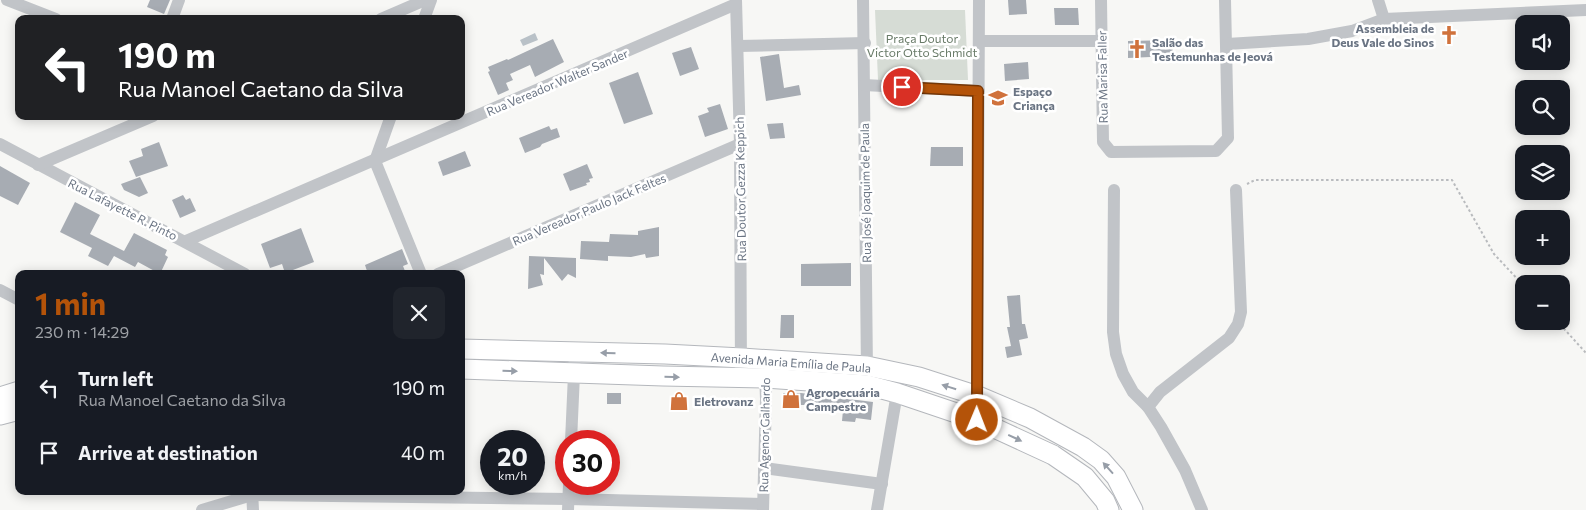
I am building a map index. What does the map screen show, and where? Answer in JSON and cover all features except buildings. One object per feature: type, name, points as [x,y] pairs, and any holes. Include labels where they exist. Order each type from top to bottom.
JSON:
[{"type":"main road","name":"Avenida Maria Emília de Paula","points":[[465,348],[742,358],[765,369],[867,385],[977,420],[1053,455],[1085,477],[1105,501],[1108,510]]},
{"type":"main road","name":"Avenida Maria Emília de Paula","points":[[465,369],[741,378],[765,369],[867,366],[919,377],[978,396],[1030,418],[1083,447],[1101,460],[1116,477],[1133,510]]},
{"type":"main road","points":[[0,396],[15,393]]},
{"type":"main road","points":[[0,415],[15,411]]},
{"type":"street","points":[[7,0],[46,15]]},
{"type":"street","points":[[173,15],[179,0]]},
{"type":"street","points":[[390,15],[425,0]]},
{"type":"street","points":[[425,15],[431,0]]},
{"type":"street","name":"Rua José Joaquim de Paula","points":[[864,0],[867,385]]},
{"type":"street","points":[[977,420],[979,0]]},
{"type":"street","name":"Rua Marisa Faller","points":[[1101,0],[1103,142],[1111,152],[1216,150],[1228,138],[1227,44]]},
{"type":"street","points":[[1225,0],[1227,44],[1317,37],[1352,31],[1384,19],[1586,10]]},
{"type":"street","points":[[1378,0],[1384,19]]},
{"type":"street","name":"Rua Doutor Gezza Keppich","points":[[736,2],[740,144],[741,378]]},
{"type":"street","name":"Rua Vereador Walter Sander","points":[[186,241],[375,161],[736,2]]},
{"type":"street","points":[[980,41],[1102,41]]},
{"type":"street","points":[[738,46],[865,43]]},
{"type":"street","points":[[864,85],[978,91]]},
{"type":"street","points":[[38,165],[137,120]]},
{"type":"street","points":[[389,120],[375,161],[419,270]]},
{"type":"street","name":"Rua Lafayette R. Pinto","points":[[0,144],[238,270]]},
{"type":"street","name":"Rua Vereador Paulo Jack Feltes","points":[[447,270],[740,144]]},
{"type":"street","points":[[1114,190],[1113,332],[1116,354],[1123,374],[1133,392],[1148,407],[1181,463],[1202,510]]},
{"type":"street","points":[[1148,407],[1160,392],[1229,338],[1238,324],[1241,312],[1236,190]]},
{"type":"street","points":[[0,290],[15,298]]},
{"type":"street","points":[[571,430],[575,352]]},
{"type":"street","name":"Rua Agenor Galhardo","points":[[763,507],[765,369]]},
{"type":"street","points":[[877,510],[897,393]]},
{"type":"street","points":[[764,468],[882,484]]},
{"type":"street","points":[[202,510],[246,495]]},
{"type":"street","points":[[252,495],[253,510]]},
{"type":"street","points":[[305,495],[568,505],[763,507]]},
{"type":"path","points":[[1236,190],[1255,180],[1452,180],[1494,254],[1515,276]]},
{"type":"path","points":[[1565,330],[1586,352]]},
{"type":"green space","name":"Praça Doutor Victor Otto Schmidt","points":[[875,10],[965,10],[968,80],[878,80]]},
{"type":"shaded area","points":[[535,33],[538,40],[523,46],[520,40]]},
{"type":"place","name":"Assembleia de Deus Vale do Sinos","points":[[1449,35]]},
{"type":"place","name":"Salão das Testemunhas de Jeová","points":[[1137,49]]},
{"type":"place","name":"Espaço Criança","points":[[998,98]]},
{"type":"place","name":"Agropecuária Campestre","points":[[791,399]]},
{"type":"place","name":"Eletrovanz","points":[[679,401]]},
{"type":"route","points":[[902,87],[978,91],[977,420]]}]
